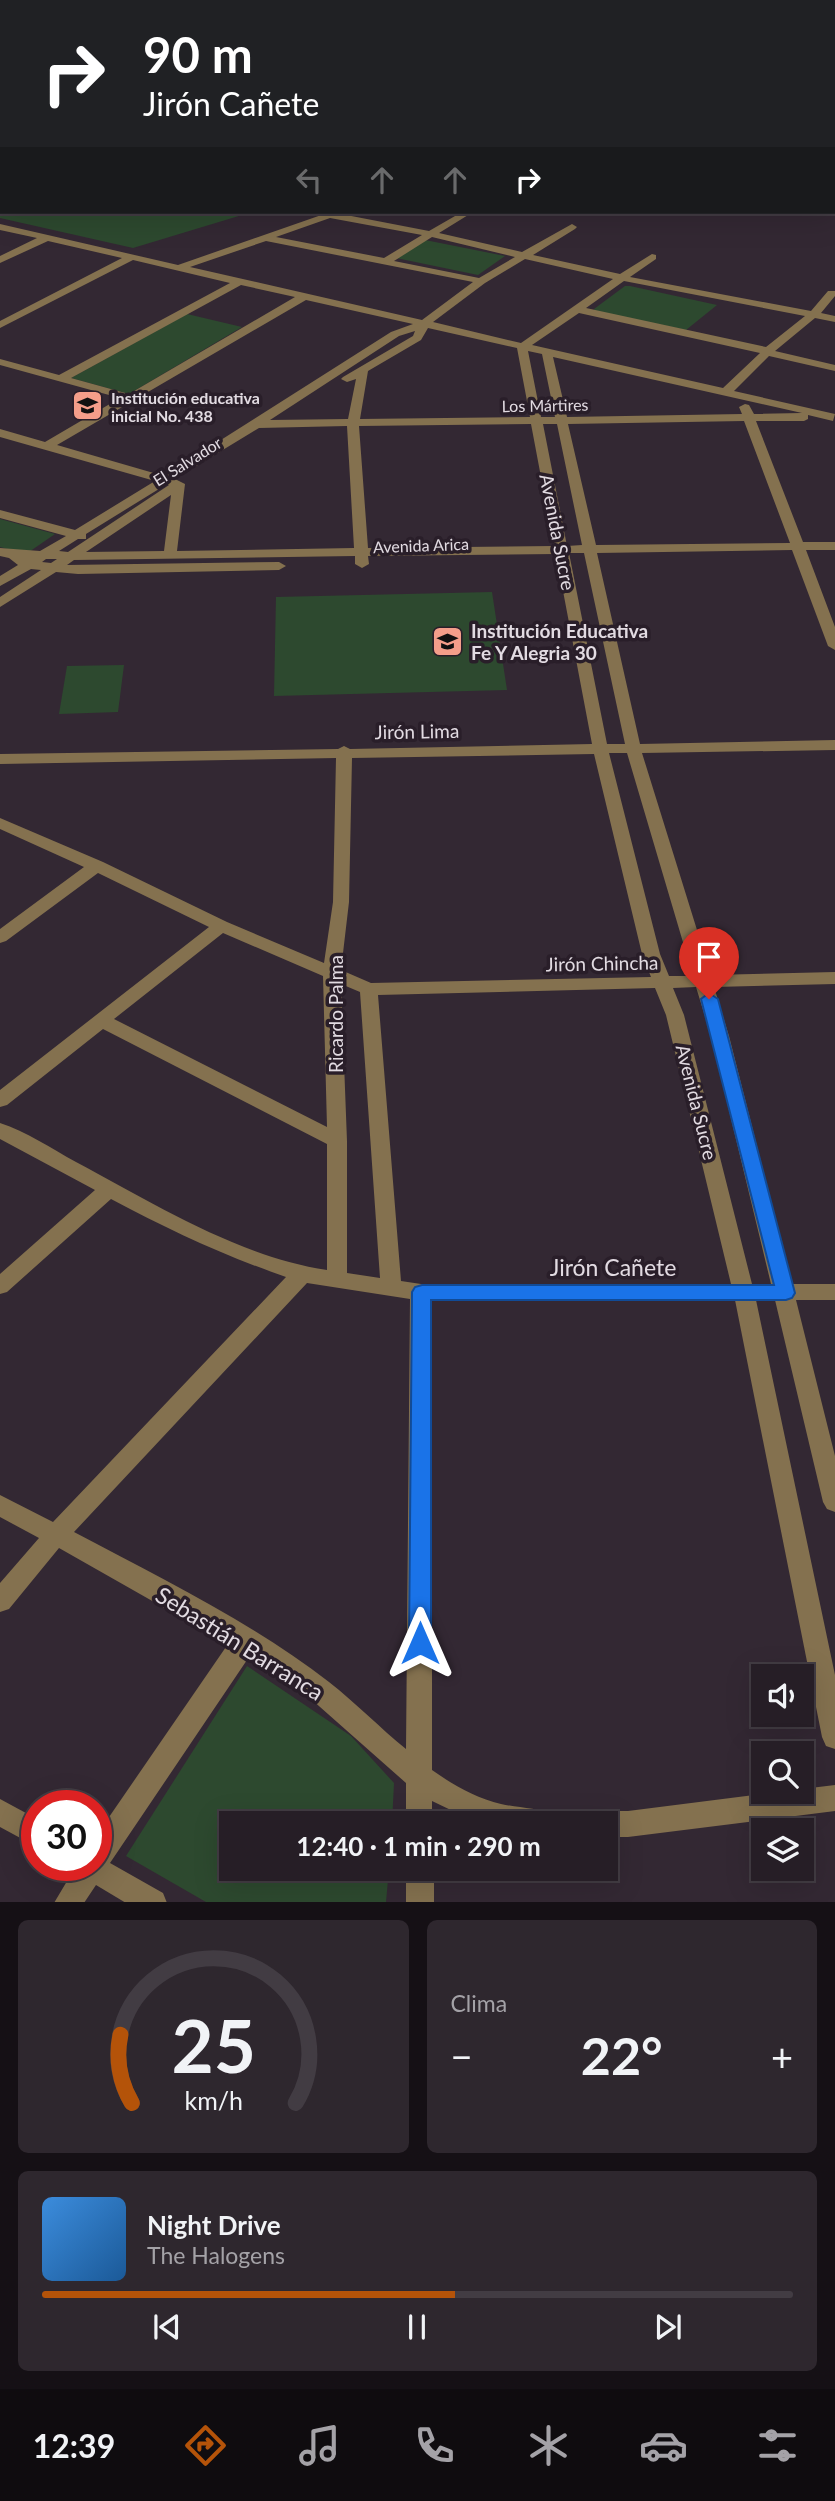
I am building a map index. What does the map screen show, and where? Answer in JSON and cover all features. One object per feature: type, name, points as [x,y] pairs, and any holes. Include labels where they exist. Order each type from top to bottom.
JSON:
[{"type":"street","points":[[178,268],[330,214]]},
{"type":"street","points":[[338,214],[622,278],[835,319]]},
{"type":"street","points":[[388,260],[465,214]]},
{"type":"street","points":[[0,227],[834,417]]},
{"type":"street","name":"El Salvador","points":[[0,582],[256,425],[395,334],[424,324],[481,281],[572,227]]},
{"type":"street","points":[[262,237],[388,260],[481,281]]},
{"type":"street","points":[[0,260],[46,238]]},
{"type":"street","points":[[0,326],[132,257]]},
{"type":"street","points":[[522,347],[652,257]]},
{"type":"street","points":[[60,379],[239,282]]},
{"type":"street","points":[[725,393],[767,351],[814,314],[832,293]]},
{"type":"street","points":[[47,446],[303,297]]},
{"type":"street","points":[[578,309],[835,368]]},
{"type":"street","points":[[0,313],[16,317]]},
{"type":"street","name":"El Salvador","points":[[0,603],[179,484],[417,338],[424,324]]},
{"type":"street","name":"Avenida Sucre","points":[[522,347],[600,747],[651,954],[675,1015],[744,1293],[835,1737]]},
{"type":"street","name":"Avenida Sucre","points":[[547,353],[633,747],[704,980],[786,1293],[835,1502]]},
{"type":"street","points":[[0,362],[131,398]]},
{"type":"street","points":[[362,558],[353,423],[363,369]]},
{"type":"street","points":[[741,396],[835,646]]},
{"type":"street","name":"Los Mártires","points":[[256,425],[834,417]]},
{"type":"street","points":[[0,433],[179,484],[170,555]]},
{"type":"street","points":[[0,514],[96,540]]},
{"type":"street","name":"Avenida Arica","points":[[799,551],[835,546]]},
{"type":"street","name":"Avenida Arica","points":[[6,554],[26,564],[53,569],[562,554],[799,551],[835,554]]},
{"type":"street","name":"Avenida Arica","points":[[6,554],[362,558]]},
{"type":"street","name":"Jirón Lima","points":[[0,759],[344,751],[835,745]]},
{"type":"street","name":"Ricardo Palma","points":[[337,1278],[337,1141],[332,973],[341,902],[344,751]]},
{"type":"street","points":[[0,823],[221,926],[369,989]]},
{"type":"street","points":[[0,937],[97,866]]},
{"type":"street","points":[[0,1100],[221,926]]},
{"type":"street","name":"Jirón Chincha","points":[[369,989],[835,978]]},
{"type":"street","name":"Ricardo Palma","points":[[369,989],[391,1289]]},
{"type":"street","points":[[101,1020],[337,1141]]},
{"type":"street","name":"Jirón Cañete","points":[[0,1130],[108,1190],[235,1251],[302,1274],[422,1292],[835,1292]]},
{"type":"street","points":[[0,1286],[108,1190]]},
{"type":"street","points":[[0,1601],[56,1535],[302,1274]]},
{"type":"street","points":[[419,1811],[422,1292]]},
{"type":"street","name":"Sebastián Barranca","points":[[0,1505],[245,1641],[299,1675],[342,1708],[419,1778],[448,1796],[483,1811]]},
{"type":"street","points":[[112,1835],[245,1641]]},
{"type":"street","points":[[618,1824],[835,1798]]},
{"type":"street","points":[[0,1812],[21,1824]]},
{"type":"street","points":[[112,1876],[153,1902]]},
{"type":"street","points":[[68,1902],[81,1881]]},
{"type":"street","points":[[420,1881],[420,1902]]},
{"type":"green space","points":[[0,214],[245,214],[133,248],[0,218]]},
{"type":"green space","points":[[425,240],[505,256],[478,275],[396,258]]},
{"type":"green space","points":[[625,286],[717,305],[686,330],[595,311],[594,309]]},
{"type":"green space","points":[[187,314],[242,327],[129,394],[71,378]]},
{"type":"green space","points":[[0,519],[55,534],[26,554],[0,547]]},
{"type":"green space","points":[[492,592],[507,690],[274,696],[276,597]]},
{"type":"green space","points":[[124,665],[118,712],[59,714],[67,666]]},
{"type":"green space","points":[[247,1666],[351,1736],[394,1783],[393,1811],[219,1811],[219,1881],[388,1881],[386,1902],[206,1902],[126,1856]]},
{"type":"place","name":"Institución educativa inicial No. 438","points":[[88,406]]},
{"type":"place","name":"Institución Educativa Fe Y Alegria 30","points":[[448,641]]},
{"type":"route","points":[[420,1643],[422,1292],[786,1293],[709,999]]}]
